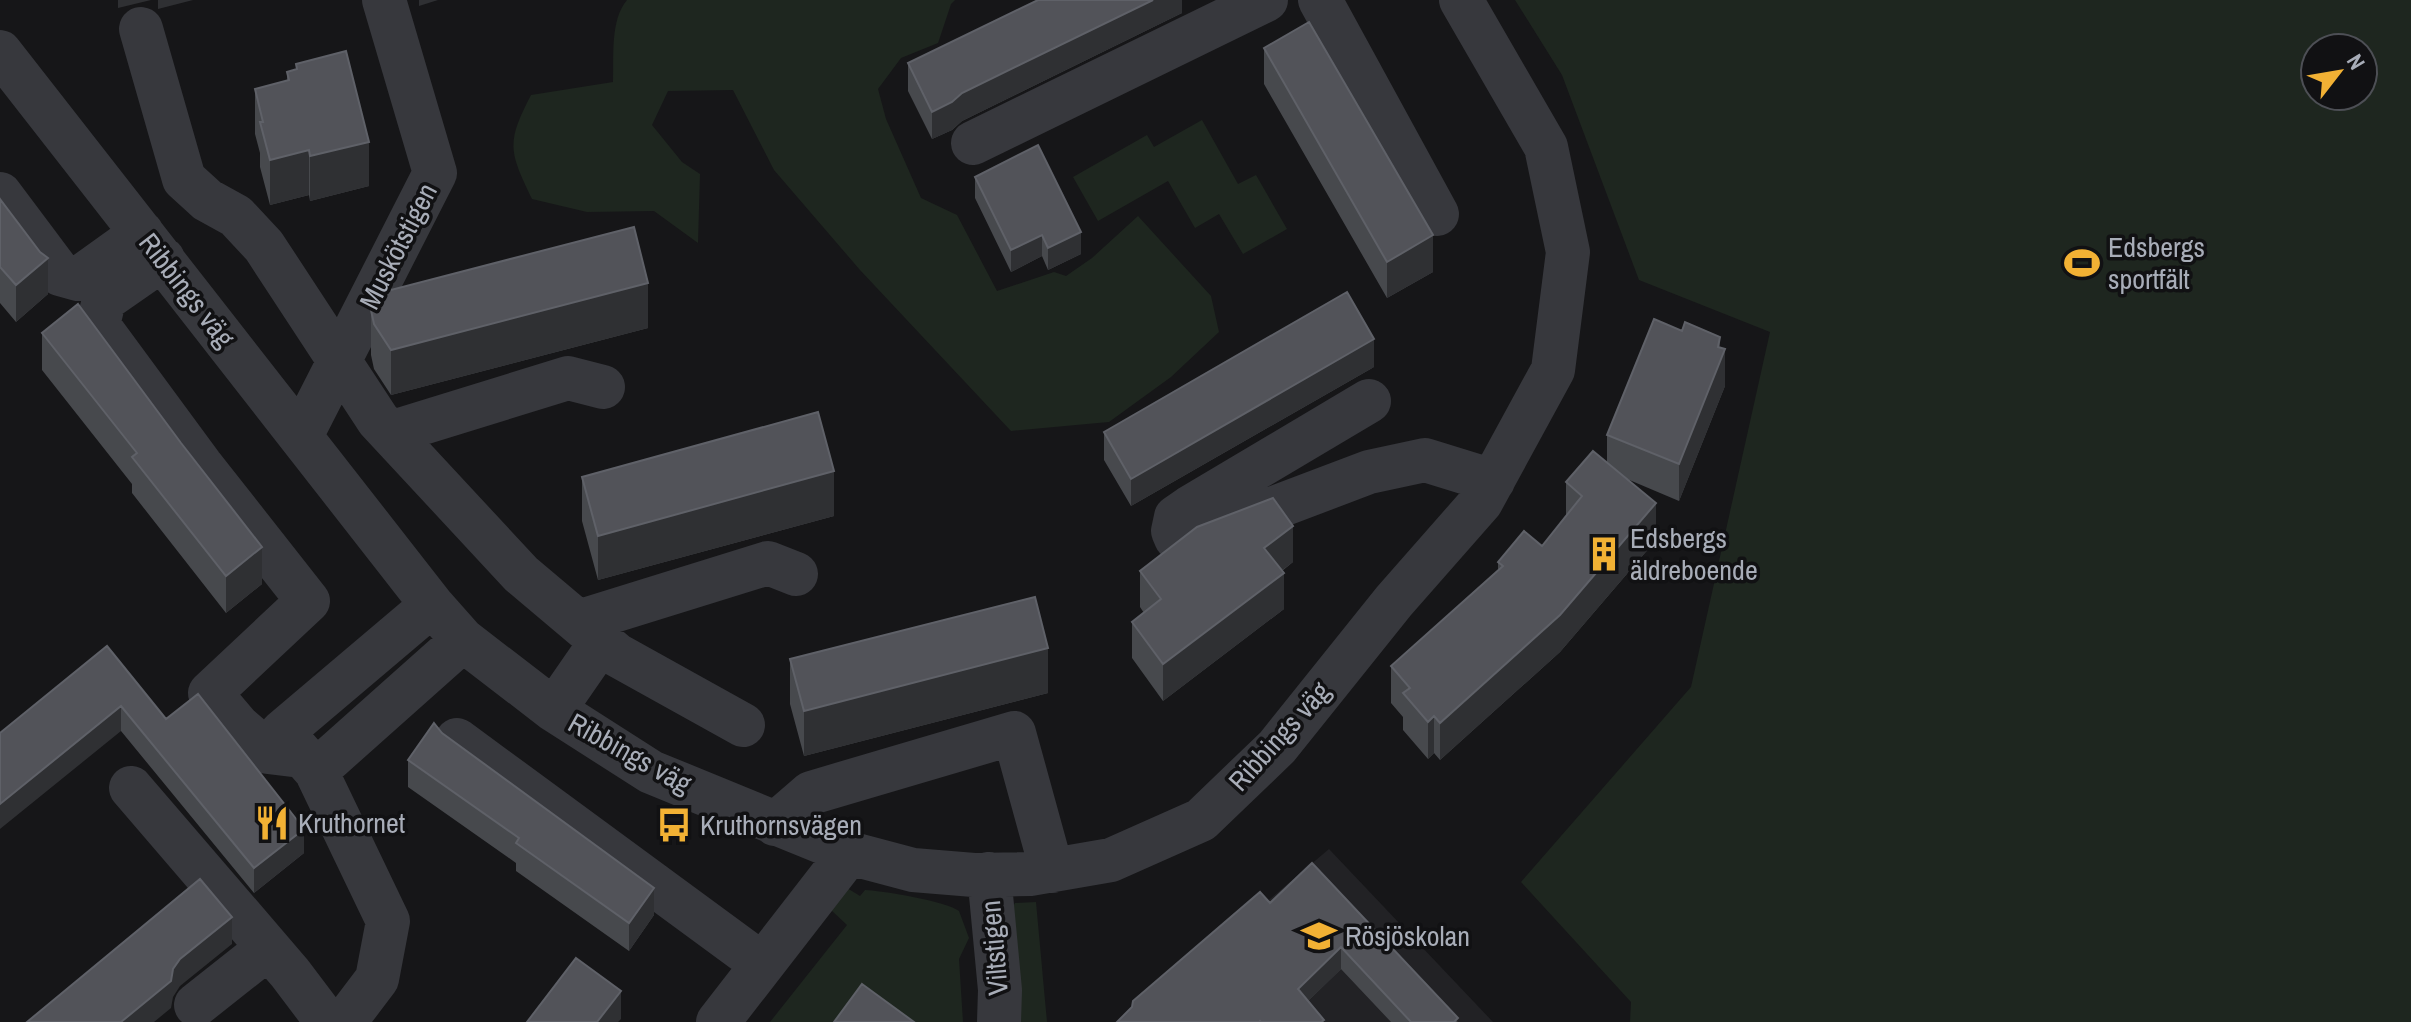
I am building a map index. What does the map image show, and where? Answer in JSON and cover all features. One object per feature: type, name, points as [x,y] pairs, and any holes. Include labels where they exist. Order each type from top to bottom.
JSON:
[{"type":"street","name":"Muskötstigen","points":[[301,436],[435,173],[384,0]]},
{"type":"street","points":[[973,143],[1266,0]]},
{"type":"street","points":[[1320,0],[1437,214]]},
{"type":"street","name":"Ribbings väg","points":[[0,52],[432,605],[463,640],[554,710],[651,772],[849,853],[913,870],[974,875],[1052,871],[1111,860],[1201,820],[1277,747],[1394,601],[1481,502],[1493,481],[1553,370],[1568,252],[1546,147],[1461,0]]},
{"type":"street","points":[[141,29],[184,179],[207,200],[236,216],[264,246],[378,420],[521,574],[589,632],[617,655],[743,725]]},
{"type":"street","points":[[0,194],[60,274],[78,279],[152,246]]},
{"type":"street","points":[[152,246],[104,300],[98,325],[201,465],[308,601],[210,693],[238,726],[268,752],[308,763]]},
{"type":"street","points":[[390,433],[568,378],[603,387]]},
{"type":"street","points":[[1369,401],[1176,517],[1173,525],[1176,538],[1184,542],[1369,472],[1425,460],[1493,481]]},
{"type":"street","points":[[554,710],[589,632],[768,563],[796,574]]},
{"type":"street","points":[[131,788],[268,948],[346,1020],[377,979],[388,921],[308,763],[282,732],[432,605]]},
{"type":"street","points":[[308,763],[463,640]]},
{"type":"street","points":[[775,824],[811,793],[1014,733],[1052,871]]},
{"type":"street","points":[[457,740],[762,964]]},
{"type":"street","points":[[718,1022],[849,853]]},
{"type":"street","name":"Viltstigen","points":[[989,874],[1000,990],[999,1022]]},
{"type":"street","points":[[196,1005],[268,948]]},
{"type":"shaded area","points":[[627,0],[955,0],[938,43],[901,58],[878,89],[886,119],[921,198],[957,215],[997,291],[1054,272],[1066,276],[1092,258],[1138,216],[1211,296],[1219,332],[1171,377],[1109,422],[1011,431],[860,270],[774,170],[733,90],[668,91],[652,125],[682,162],[700,174],[698,243],[654,211],[587,212],[532,199],[515,158],[514,136],[523,111],[531,95],[613,82],[615,28]]},
{"type":"shaded area","points":[[1515,0],[2411,0],[2411,1022],[1630,1022],[1631,1002],[1521,882],[1691,687],[1770,332],[1639,280],[1562,75]]},
{"type":"shaded area","points":[[1202,120],[1238,184],[1256,175],[1287,229],[1243,254],[1219,214],[1195,228],[1168,181],[1098,221],[1073,177],[1147,135],[1154,147]]},
{"type":"shaded area","name":"Rösjöskolan","points":[[1329,849],[1493,1022],[1125,1022]]},
{"type":"shaded area","points":[[847,888],[860,896],[865,890],[886,892],[929,900],[959,911],[969,938],[959,959],[963,1022],[770,1022],[847,925],[830,909]]},
{"type":"shaded area","points":[[1036,902],[1047,1022],[1017,1022],[1012,908],[1015,903]]},
{"type":"building","points":[[1038,0],[1153,0],[962,93],[932,112],[908,63]]},
{"type":"building","points":[[1309,22],[1433,235],[1387,262],[1264,48]]},
{"type":"building","points":[[346,51],[369,142],[310,156],[309,150],[270,160],[255,89],[289,80],[287,72],[297,69],[296,64]]},
{"type":"building","points":[[1038,145],[1081,232],[1048,248],[1042,235],[1011,250],[975,177]]},
{"type":"building","points":[[0,199],[40,252],[48,258],[16,285],[0,267]]},
{"type":"building","points":[[634,227],[648,283],[391,350],[374,324],[371,310],[379,293]]},
{"type":"building","points":[[1347,292],[1374,339],[1131,479],[1104,432]]},
{"type":"building","points":[[78,304],[262,547],[226,576],[132,457],[137,453],[42,333]]},
{"type":"building","points":[[1654,319],[1682,331],[1685,322],[1720,337],[1718,347],[1725,349],[1679,464],[1607,435]]},
{"type":"building","points":[[818,412],[834,471],[598,536],[582,477]]},
{"type":"building","points":[[1593,451],[1656,503],[1560,615],[1440,723],[1434,716],[1428,722],[1403,693],[1410,688],[1391,666],[1503,566],[1498,562],[1524,531],[1542,546],[1582,496],[1566,482]]},
{"type":"building","points":[[1273,498],[1293,526],[1264,548],[1284,573],[1163,664],[1132,622],[1161,599],[1140,571],[1197,527]]},
{"type":"building","points":[[1035,597],[1048,648],[804,711],[790,659]]},
{"type":"building","points":[[107,646],[166,719],[198,694],[304,829],[254,868],[121,706],[0,804],[0,733]]},
{"type":"building","points":[[434,723],[442,733],[654,888],[629,923],[516,843],[519,838],[408,760]]},
{"type":"building","name":"Rösjöskolan","points":[[1312,863],[1458,1018],[1454,1022],[1411,1022],[1341,947],[1298,989],[1324,1020],[1321,1022],[1117,1022],[1132,1007],[1133,1001],[1260,892],[1270,903]]},
{"type":"building","points":[[200,879],[232,917],[180,959],[173,969],[171,981],[121,1022],[27,1022]]},
{"type":"building","points":[[576,958],[621,991],[597,1022],[527,1022]]},
{"type":"building","points":[[862,984],[914,1022],[834,1022]]},
{"type":"place","name":"Edsbergs sportfält","points":[[2082,263]]},
{"type":"place","name":"Edsbergs äldreboende","points":[[1604,554]]},
{"type":"place","name":"Kruthornet","points":[[272,823]]},
{"type":"place","name":"Kruthornsvägen","points":[[674,825]]},
{"type":"place","name":"Rösjöskolan","points":[[1319,936]]}]
